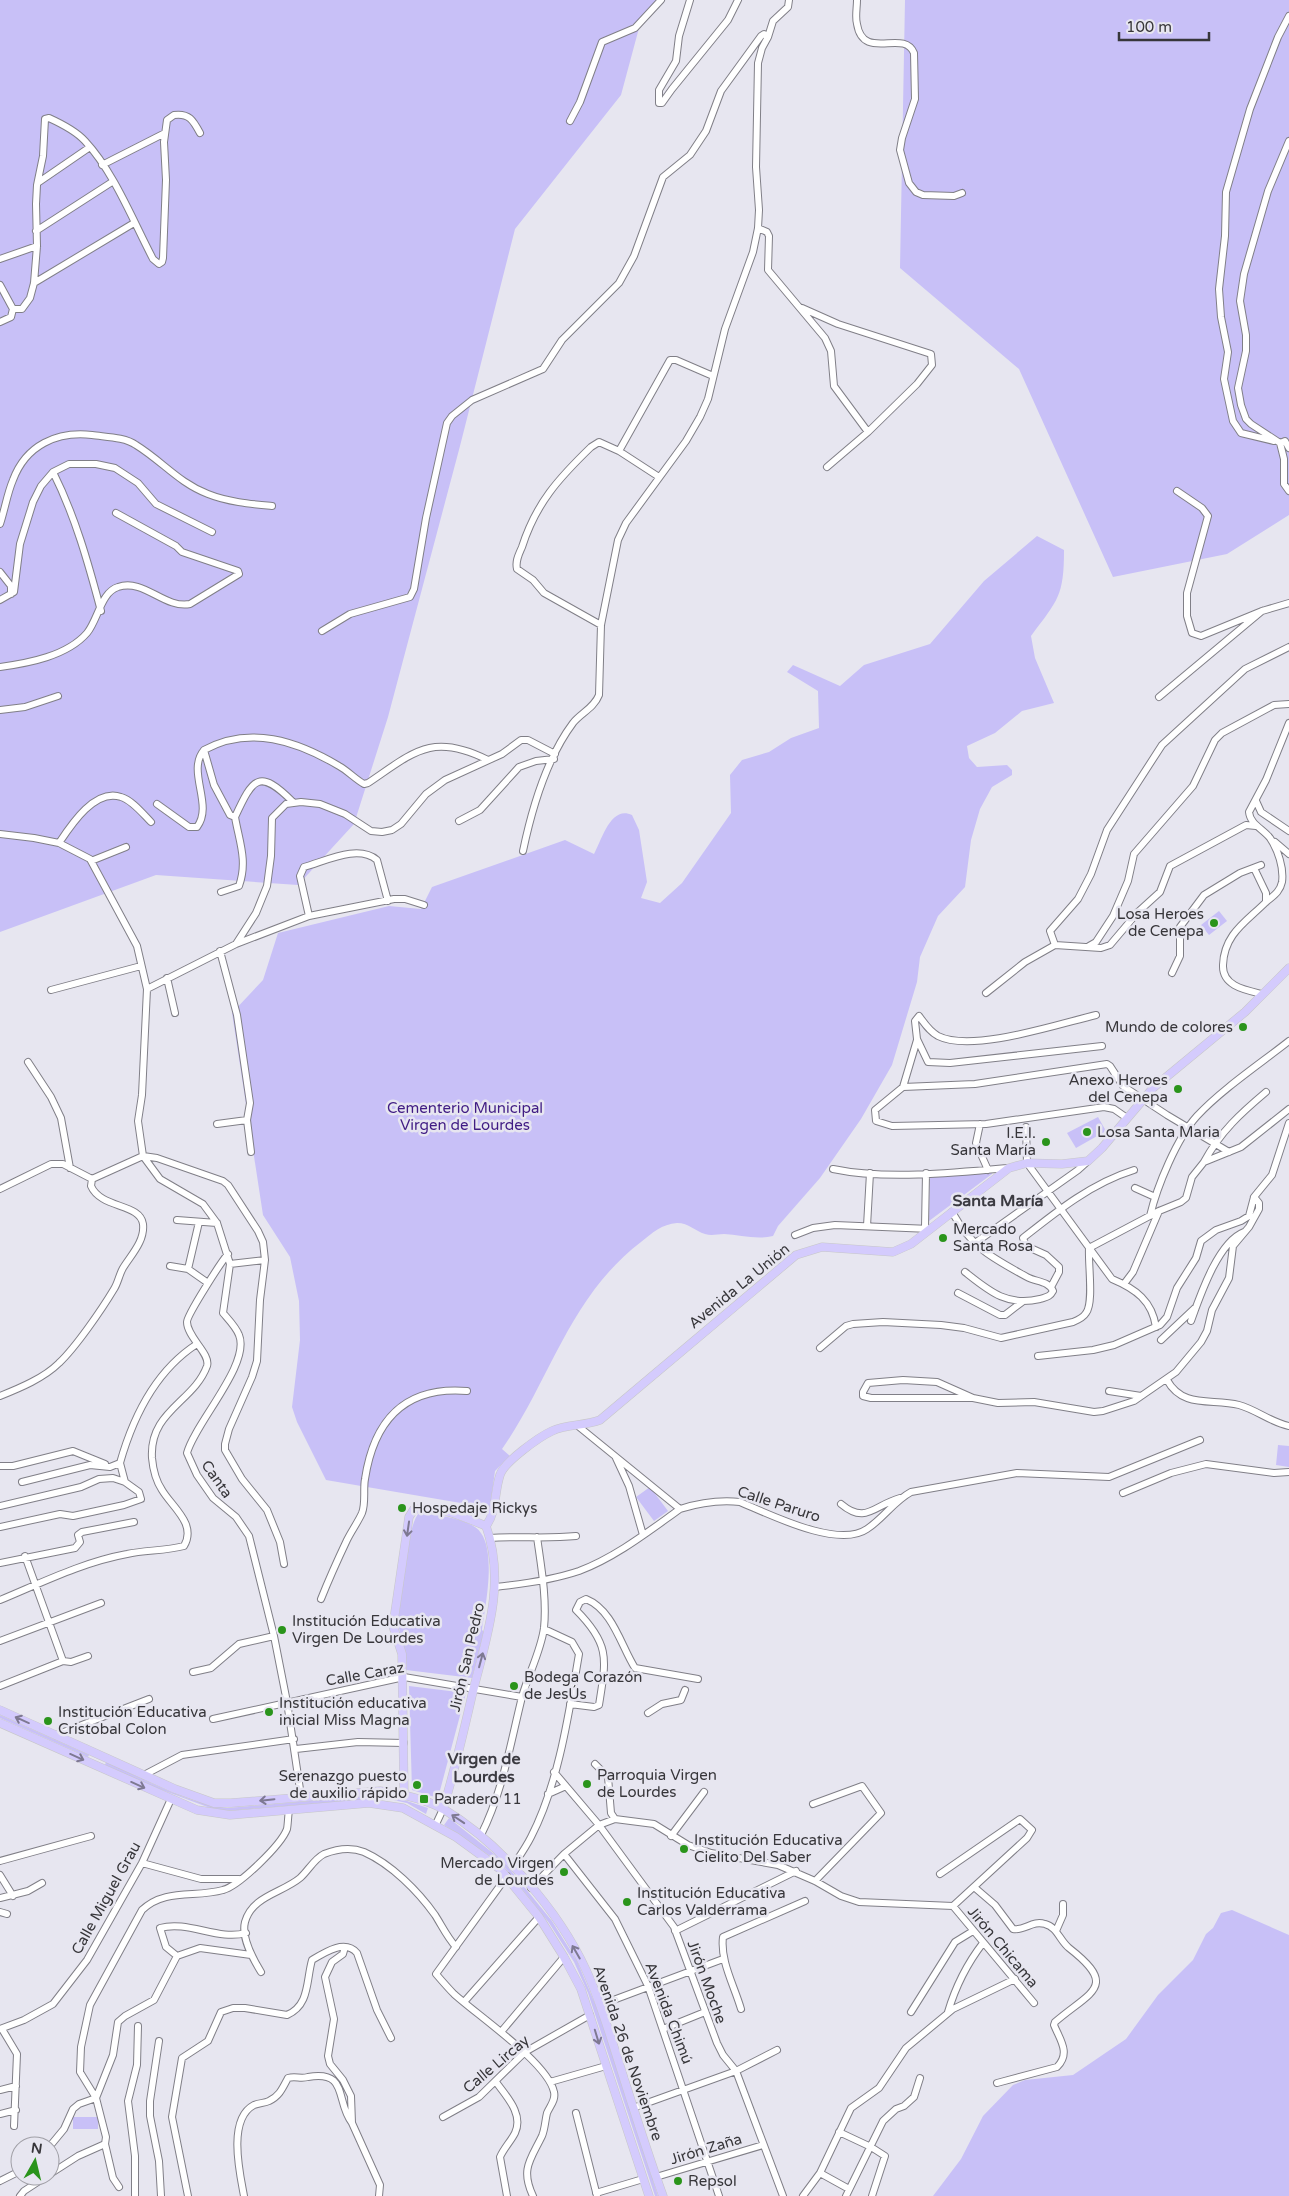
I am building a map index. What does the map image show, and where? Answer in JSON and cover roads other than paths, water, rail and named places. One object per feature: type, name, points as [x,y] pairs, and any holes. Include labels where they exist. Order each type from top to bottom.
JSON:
[{"type":"main road","points":[[1088,1161],[1102,1148],[1142,1099],[1245,1012],[1289,968]]},
{"type":"main road","name":"Avenida La Unión","points":[[486,1526],[494,1512],[500,1473],[510,1462],[552,1431],[600,1420],[796,1254],[822,1247],[893,1252],[911,1244],[927,1228],[952,1212],[1009,1168],[1027,1162],[1062,1164],[1088,1161]]},
{"type":"main road","points":[[404,1794],[404,1677],[400,1643],[393,1626],[409,1517],[414,1509],[428,1508],[444,1510],[486,1526]]},
{"type":"main road","name":"Jirón San Pedro","points":[[443,1809],[491,1624],[496,1587],[493,1551],[486,1526]]},
{"type":"main road","name":"Avenida 26 de Noviembre","points":[[0,1710],[144,1775],[214,1803],[360,1792],[404,1794],[443,1809],[480,1836],[513,1866],[531,1888],[570,1941],[585,1968],[600,2005],[663,2196]]},
{"type":"main road","name":"Avenida 26 de Noviembre","points":[[0,1723],[197,1810],[230,1815],[378,1803],[403,1808],[436,1824],[487,1857],[507,1876],[539,1917],[564,1956],[581,1989],[649,2196]]},
{"type":"main road","points":[[94,1765],[99,1754]]},
{"type":"street","points":[[570,120],[580,102],[602,42],[635,28],[661,0]]},
{"type":"street","points":[[690,0],[679,36],[676,61],[659,90],[659,103],[662,103],[667,97],[728,20],[738,0]]},
{"type":"street","points":[[523,851],[531,810],[554,756],[574,723],[596,702],[599,695],[600,625],[618,540],[626,523],[686,441],[708,399],[725,328],[753,252],[758,228],[756,167],[758,63],[773,21],[788,7],[789,0]]},
{"type":"street","points":[[857,0],[857,25],[860,34],[867,41],[878,44],[903,42],[912,48],[914,53],[915,99],[900,150],[909,183],[916,192],[923,195],[954,196],[962,193]]},
{"type":"street","points":[[1289,16],[1267,65],[1229,178],[1219,290],[1221,317],[1228,352],[1224,379],[1233,422],[1240,432],[1277,442],[1285,441],[1289,448]]},
{"type":"street","points":[[322,631],[350,614],[410,597],[414,590],[426,518],[447,423],[452,416],[472,400],[543,369],[562,340],[618,283],[634,256],[663,178],[690,155],[706,131],[726,83],[747,58],[761,36],[764,34],[768,37]]},
{"type":"street","points":[[13,309],[19,310],[25,307],[30,298],[34,283],[37,246],[36,204],[46,133],[45,119],[49,118],[59,122],[84,139],[112,182],[153,259],[159,264],[162,262],[166,180],[164,133],[167,120],[174,115],[182,114],[193,120],[200,133]]},
{"type":"street","points":[[102,166],[164,133]]},
{"type":"street","points":[[1289,141],[1268,191],[1244,274],[1240,301],[1246,335],[1246,351],[1241,366],[1238,388],[1246,419],[1277,442],[1284,460],[1284,484],[1289,491]]},
{"type":"street","points":[[39,182],[90,147]]},
{"type":"street","points":[[36,232],[112,182]]},
{"type":"street","points":[[34,283],[134,224]]},
{"type":"street","points":[[758,228],[767,232],[769,236],[768,270],[826,338],[831,350],[834,386],[868,432]]},
{"type":"street","points":[[0,259],[37,246]]},
{"type":"street","points":[[0,285],[13,309],[11,317],[0,322]]},
{"type":"street","points":[[802,308],[838,324],[931,354],[932,365],[917,384],[868,432],[827,467]]},
{"type":"street","points":[[619,451],[666,364],[670,360],[713,376]]},
{"type":"street","points":[[0,524],[13,480],[26,456],[49,439],[71,434],[109,437],[134,443],[180,481],[209,495],[244,503],[272,506]]},
{"type":"street","points":[[600,625],[544,593],[533,580],[518,569],[517,561],[533,516],[559,477],[591,447],[599,442],[619,451],[659,477]]},
{"type":"street","points":[[0,600],[11,594],[17,582],[17,559],[33,502],[41,486],[53,472],[68,464],[96,464],[115,468],[138,483],[156,504],[212,532]]},
{"type":"street","points":[[53,472],[68,503],[83,544],[101,611]]},
{"type":"street","points":[[1177,491],[1202,508],[1208,516],[1188,593],[1186,616],[1192,633],[1201,636],[1262,611],[1289,603]]},
{"type":"street","points":[[0,667],[46,658],[78,642],[88,632],[111,591],[119,586],[129,585],[140,588],[172,604],[183,605],[190,604],[240,573],[182,552],[176,546],[116,513]]},
{"type":"street","points":[[0,572],[11,586],[11,594]]},
{"type":"street","points":[[1159,697],[1262,611]]},
{"type":"street","points":[[1055,945],[1050,931],[1078,899],[1091,874],[1107,830],[1162,745],[1245,669],[1289,647]]},
{"type":"street","points":[[0,710],[25,707],[58,696]]},
{"type":"street","points":[[1089,946],[1096,942],[1112,916],[1128,881],[1134,854],[1193,786],[1215,740],[1222,733],[1274,705],[1289,704]]},
{"type":"street","points":[[1289,723],[1256,801],[1249,812],[1249,818],[1289,854]]},
{"type":"street","points":[[157,804],[188,827],[197,828],[201,822],[203,806],[198,761],[204,750],[216,743],[251,736],[278,739],[304,747],[338,765],[364,784],[406,757],[424,749],[447,746],[459,748],[488,760]]},
{"type":"street","points":[[236,944],[256,913],[267,886],[271,856],[272,818],[278,810],[293,802],[320,804],[333,808],[371,831],[382,832],[392,830],[401,824],[426,794],[445,780],[502,754],[521,740],[528,740],[554,756]]},
{"type":"street","points":[[204,750],[207,764],[223,804],[227,812],[235,817]]},
{"type":"street","points":[[459,822],[480,810],[520,766],[554,756]]},
{"type":"street","points":[[221,892],[239,886],[242,878],[244,856],[235,817],[248,789],[256,782],[264,781],[277,786],[293,802]]},
{"type":"street","points":[[59,843],[90,805],[114,796],[125,798],[152,822]]},
{"type":"street","points":[[1256,801],[1261,812],[1289,831]]},
{"type":"street","points":[[986,993],[1025,962],[1055,945],[1101,948],[1114,943],[1138,912],[1160,892],[1170,866],[1246,826],[1257,826]]},
{"type":"street","points":[[0,834],[59,843],[91,861],[136,946],[147,989],[142,1095],[138,1121],[143,1156]]},
{"type":"street","points":[[1262,994],[1240,989],[1230,982],[1223,972],[1223,961],[1231,935],[1276,894],[1282,881],[1279,856],[1270,838]]},
{"type":"street","points":[[91,861],[126,847]]},
{"type":"street","points":[[309,916],[300,876],[301,872],[304,868],[352,853],[364,852],[377,860],[388,900]]},
{"type":"street","points":[[1172,973],[1180,956],[1181,924],[1204,895],[1216,886],[1257,867],[1266,893],[1266,902]]},
{"type":"street","points":[[147,989],[236,944],[309,916],[388,900],[405,899],[424,905]]},
{"type":"street","points":[[220,952],[237,1015],[250,1103],[247,1120],[251,1152]]},
{"type":"street","points":[[51,990],[141,966]]},
{"type":"street","points":[[168,978],[175,1013]]},
{"type":"street","points":[[1096,1015],[996,1039],[965,1041],[938,1036],[917,1016],[915,1021],[917,1039],[924,1058],[928,1062],[938,1063],[1102,1046]]},
{"type":"street","points":[[903,1087],[917,1039]]},
{"type":"street","points":[[1150,1216],[1155,1197],[1175,1151],[1197,1116],[1289,1041]]},
{"type":"street","points":[[28,1062],[51,1097],[61,1118],[70,1168]]},
{"type":"street","points":[[1127,1118],[1114,1110],[1104,1107],[980,1124],[892,1126],[876,1121],[875,1110],[877,1106],[903,1087],[975,1084],[1107,1064],[1123,1086],[1229,1152]]},
{"type":"street","points":[[1089,1248],[1186,1198],[1192,1177],[1204,1162],[1214,1144],[1233,1120],[1266,1092]]},
{"type":"street","points":[[1204,1162],[1241,1147],[1289,1109]]},
{"type":"street","points":[[217,1124],[247,1120]]},
{"type":"street","points":[[1038,1356],[1093,1350],[1114,1345],[1156,1328],[1168,1317],[1177,1288],[1196,1258],[1201,1242],[1216,1230],[1249,1216],[1254,1197],[1272,1175],[1289,1123]]},
{"type":"street","points":[[980,1124],[976,1143],[988,1170]]},
{"type":"street","points":[[1026,1127],[1027,1162],[1112,1279],[1124,1284],[1149,1304],[1156,1328]]},
{"type":"street","points":[[92,1179],[143,1156],[157,1158],[228,1185],[258,1231],[263,1242],[265,1260],[260,1300],[257,1361],[225,1444],[230,1460],[268,1510],[280,1542],[284,1564]]},
{"type":"street","name":"Canta","points":[[143,1156],[160,1178],[203,1204],[217,1223],[228,1254],[230,1264],[223,1313],[240,1335],[241,1349],[223,1391],[198,1428],[187,1453],[197,1475],[213,1498],[236,1517],[249,1536],[274,1636],[296,1750],[302,1796]]},
{"type":"street","points":[[975,1243],[1088,1161]]},
{"type":"street","points":[[0,1189],[51,1164],[63,1164],[92,1179]]},
{"type":"street","points":[[832,1169],[870,1173],[926,1173],[1009,1168]]},
{"type":"street","points":[[958,1293],[1000,1315],[1005,1315],[1022,1302],[1051,1295],[1059,1267],[1046,1255],[1026,1246],[1023,1240],[1060,1208],[1110,1178],[1134,1170]]},
{"type":"street","points":[[867,1226],[870,1173]]},
{"type":"street","points":[[795,1235],[813,1228],[836,1225],[927,1228],[926,1173]]},
{"type":"street","points":[[0,1396],[21,1388],[59,1363],[115,1288],[121,1270],[137,1247],[142,1236],[143,1224],[139,1215],[98,1198],[91,1186],[92,1179]]},
{"type":"street","points":[[1135,1188],[1155,1197]]},
{"type":"street","points":[[973,1398],[947,1385],[928,1381],[903,1380],[868,1383],[863,1392],[863,1396],[870,1398],[973,1398],[998,1403],[1034,1402],[1094,1412],[1103,1411],[1141,1396],[1167,1380],[1188,1360],[1207,1331],[1212,1310],[1229,1278],[1233,1246],[1245,1232],[1259,1209],[1259,1203],[1254,1197]]},
{"type":"street","points":[[1124,1284],[1133,1272],[1159,1211]]},
{"type":"street","points":[[952,1212],[965,1234],[975,1243],[1006,1265],[1052,1287]]},
{"type":"street","points":[[177,1220],[217,1223]]},
{"type":"street","points":[[188,1270],[199,1222]]},
{"type":"street","points":[[1192,1322],[1196,1307],[1222,1252],[1236,1236],[1245,1232]]},
{"type":"street","points":[[820,1348],[846,1326],[853,1324],[883,1322],[941,1325],[964,1328],[1001,1338],[1073,1322],[1082,1318],[1089,1307],[1087,1266],[1089,1248]]},
{"type":"street","points":[[0,1600],[84,1565],[127,1554],[170,1550],[184,1546],[187,1541],[184,1520],[162,1491],[153,1470],[152,1455],[156,1434],[165,1415],[191,1392],[207,1365],[207,1358],[189,1331],[188,1316],[199,1302],[208,1283],[228,1254]]},
{"type":"street","points":[[230,1264],[265,1260]]},
{"type":"street","points":[[170,1266],[188,1270],[208,1283]]},
{"type":"street","points":[[965,1272],[994,1294],[1022,1302]]},
{"type":"street","points":[[1160,1340],[1196,1307]]},
{"type":"street","points":[[125,1482],[120,1464],[130,1429],[146,1399],[171,1365],[180,1355],[196,1344]]},
{"type":"street","points":[[1167,1380],[1174,1391],[1187,1398],[1239,1405],[1274,1423],[1287,1427]]},
{"type":"street","points":[[320,1599],[348,1538],[363,1511],[364,1481],[368,1458],[374,1442],[388,1418],[397,1408],[425,1395],[447,1389],[467,1391]]},
{"type":"street","points":[[1109,1391],[1141,1396]]},
{"type":"street","points":[[578,1426],[680,1508]]},
{"type":"street","name":"Calle Paruro","points":[[496,1587],[543,1580],[579,1571],[602,1560],[643,1535],[680,1508],[728,1501],[740,1502],[813,1530],[850,1535],[867,1530],[882,1518],[900,1498],[911,1492],[1017,1473],[1109,1477],[1200,1440]]},
{"type":"street","points":[[0,1466],[13,1466],[73,1451],[110,1467]]},
{"type":"street","points":[[616,1457],[629,1486],[643,1535]]},
{"type":"street","points":[[22,1482],[90,1465],[110,1467],[120,1464]]},
{"type":"street","points":[[1123,1493],[1171,1473],[1206,1464],[1274,1473],[1289,1472]]},
{"type":"street","points":[[0,1506],[80,1487],[99,1479],[113,1478],[125,1482],[139,1492],[141,1499],[124,1505],[72,1516],[60,1514],[0,1527]]},
{"type":"street","points":[[840,1504],[858,1515],[867,1514],[884,1504],[900,1498]]},
{"type":"street","points":[[0,1562],[25,1556],[52,1554],[75,1548],[80,1542],[78,1536],[82,1532],[134,1522]]},
{"type":"street","points":[[490,1538],[557,1538],[576,1536]]},
{"type":"street","points":[[480,1836],[494,1810],[507,1766],[522,1697],[544,1629],[543,1580],[537,1537]]},
{"type":"street","points":[[25,1556],[63,1660]]},
{"type":"street","points":[[570,1704],[597,1707],[600,1696],[604,1669],[602,1647],[590,1625],[576,1610],[580,1602],[586,1599],[593,1602],[617,1631],[635,1668],[698,1679]]},
{"type":"street","points":[[0,1641],[101,1603]]},
{"type":"street","points":[[513,1866],[532,1836],[548,1794],[570,1704],[579,1654],[572,1642],[544,1629]]},
{"type":"street","points":[[193,1672],[211,1668],[239,1644],[274,1636]]},
{"type":"street","points":[[0,1686],[63,1660],[71,1662],[88,1656]]},
{"type":"street","name":"Calle Caraz","points":[[213,1719],[404,1677],[522,1697]]},
{"type":"street","points":[[648,1713],[653,1708],[681,1700],[685,1690]]},
{"type":"street","points":[[56,1735],[149,1699]]},
{"type":"street","points":[[144,1775],[182,1755],[294,1739]]},
{"type":"street","points":[[296,1750],[358,1742],[404,1744]]},
{"type":"street","points":[[531,1888],[564,1854],[599,1825],[615,1819],[612,1813],[608,1777],[595,1764]]},
{"type":"street","name":"Jirón Moche","points":[[554,1772],[599,1825],[652,1894],[675,1931],[723,2055],[736,2071],[783,2196]]},
{"type":"street","points":[[548,1794],[566,1786]]},
{"type":"street","points":[[813,1804],[862,1786],[880,1813],[815,1881]]},
{"type":"street","points":[[671,1836],[704,1792]]},
{"type":"street","name":"Calle Miguel Grau","points":[[1,2029],[32,2016],[53,2004],[88,1960],[142,1863],[171,1799]]},
{"type":"street","name":"Jirón San Pedro","points":[[436,1824],[443,1809]]},
{"type":"street","points":[[119,2187],[113,2178],[105,2144],[106,2137],[96,2098],[80,2072],[81,2047],[90,2005],[142,1910],[150,1902],[186,1893],[225,1890],[280,1841],[287,1829],[288,1810]]},
{"type":"street","name":"Jirón Chicama","points":[[615,1819],[654,1824],[688,1845],[711,1853],[763,1861],[796,1871],[841,1896],[859,1902],[953,1906],[1034,2003]]},
{"type":"street","points":[[940,1874],[1014,1822],[1023,1820],[1032,1830],[1031,1834],[953,1906]]},
{"type":"street","points":[[0,1861],[92,1836]]},
{"type":"street","points":[[261,1972],[251,1955],[244,1924],[250,1913],[262,1899],[299,1879],[322,1855],[343,1848],[364,1852],[402,1879],[435,1916],[456,1947]]},
{"type":"street","name":"Avenida Chimú","points":[[564,1854],[615,1919],[648,1986],[719,2196]]},
{"type":"street","points":[[142,1863],[201,1879],[240,1878]]},
{"type":"street","points":[[675,1931],[796,1871]]},
{"type":"street","points":[[0,1875],[13,1896]]},
{"type":"street","points":[[507,1876],[436,1974],[464,2002],[525,2052],[550,2082],[554,2091],[553,2101],[547,2115],[543,2134],[533,2150],[527,2170],[528,2184],[533,2196]]},
{"type":"street","points":[[0,1898],[13,1896],[42,1883]]},
{"type":"street","points":[[974,1886],[995,1905],[1012,1929],[1020,1930],[1038,1923],[1045,1924],[1056,1931],[1063,1944],[1087,1962],[1096,1973],[1098,1981],[1095,1988],[1055,2022],[1054,2025],[1064,2046],[1065,2054],[1057,2067],[997,2083]]},
{"type":"street","points":[[741,2009],[723,1960],[723,1937],[805,1901]]},
{"type":"street","points":[[1056,1931],[1063,1915],[1063,1904]]},
{"type":"street","points":[[464,2002],[539,1917]]},
{"type":"street","points":[[177,1956],[166,1947],[160,1928],[182,1928],[225,1936],[246,1933]]},
{"type":"street","points":[[911,2012],[954,1942],[973,1931]]},
{"type":"street","points":[[947,2013],[959,1978],[968,1961],[983,1943]]},
{"type":"street","points":[[345,1947],[342,1954],[332,1962],[326,1977],[334,2019],[328,2056],[330,2064],[343,2080],[351,2096],[352,2123]]},
{"type":"street","points":[[188,2196],[172,2117],[182,2058],[208,2041],[218,2015],[226,2009],[245,2008],[287,2015],[294,2012],[302,2004],[307,1993],[312,1960],[325,1952],[345,1947],[352,1948],[357,1953],[377,2010],[392,2038]]},
{"type":"street","points":[[58,2136],[64,2129],[73,2109],[79,2104],[96,2098],[113,2054],[118,2022],[154,2000],[177,1956],[200,1948],[251,1955]]},
{"type":"street","points":[[501,2032],[564,1956]]},
{"type":"street","points":[[600,2005],[723,1960]]},
{"type":"street","points":[[803,2196],[820,2173],[851,2108],[886,2080],[906,2048],[947,2013],[1015,1979]]},
{"type":"street","points":[[662,2029],[705,2012]]},
{"type":"street","name":"Calle Lircay","points":[[443,2117],[464,2107],[496,2082],[525,2052],[590,2014]]},
{"type":"street","points":[[135,2196],[135,2156],[128,2101],[137,2065],[138,2026]]},
{"type":"street","points":[[1,2029],[17,2054],[14,2126]]},
{"type":"street","points":[[159,2041],[150,2101],[150,2116],[159,2161],[162,2196]]},
{"type":"street","points":[[633,2108],[736,2071],[778,2050]]},
{"type":"street","points":[[550,2082],[606,2066]]},
{"type":"street","points":[[244,2196],[237,2165],[237,2137],[249,2109],[269,2101],[279,2093],[288,2078],[323,2075],[332,2080],[343,2094],[346,2114],[352,2123],[380,2185],[379,2196]]},
{"type":"street","points":[[846,2196],[883,2121],[896,2109],[904,2106],[914,2097],[920,2078]]},
{"type":"street","points":[[496,2082],[511,2103],[517,2117],[516,2132],[500,2157],[507,2196]]},
{"type":"street","points":[[0,2090],[16,2086]]},
{"type":"street","points":[[0,2114],[16,2110]]},
{"type":"street","points":[[576,2113],[596,2194],[644,2180]]},
{"type":"street","points":[[839,2132],[886,2156],[872,2196]]},
{"type":"street","points":[[60,2168],[78,2156],[105,2144]]},
{"type":"street","name":"Jirón Zaña","points":[[656,2177],[763,2145]]},
{"type":"street","points":[[820,2173],[849,2189]]},
{"type":"street","points":[[20,2196],[32,2186]]},
{"type":"place","name":"Losa Heroes de Cenepa","points":[[1214,923]]},
{"type":"place","name":"Mundo de colores","points":[[1243,1027]]},
{"type":"place","name":"Anexo Heroes del Cenepa","points":[[1178,1089]]},
{"type":"place","name":"Losa Santa Maria","points":[[1087,1132]]},
{"type":"place","name":"I.E.I. Santa María","points":[[1046,1142]]},
{"type":"place","name":"Mercado Santa Rosa","points":[[943,1238]]},
{"type":"place","name":"Hospedaje Rickys","points":[[402,1508]]},
{"type":"place","name":"Institución Educativa Virgen De Lourdes","points":[[282,1630]]},
{"type":"place","name":"Bodega Corazón de JesÚs","points":[[514,1686]]},
{"type":"place","name":"Institución educativa inicial Miss Magna","points":[[269,1712]]},
{"type":"place","name":"Institución Educativa Cristobal Colon","points":[[48,1721]]},
{"type":"place","name":"Parroquia Virgen de Lourdes","points":[[587,1784]]},
{"type":"place","name":"Serenazgo puesto de auxilio rápido","points":[[417,1785]]},
{"type":"place","name":"Paradero 11","points":[[424,1799]]},
{"type":"place","name":"Institución Educativa Cielito Del Saber","points":[[684,1849]]},
{"type":"place","name":"Mercado Virgen de Lourdes","points":[[564,1872]]},
{"type":"place","name":"Institución Educativa Carlos Valderrama","points":[[627,1902]]},
{"type":"place","name":"Repsol","points":[[678,2181]]},
{"type":"district","name":"Santa María","points":[[998,1201]]},
{"type":"district","name":"Virgen de Lourdes","points":[[484,1768]]},
{"type":"park label","name":"Cementerio Municipal Virgen de Lourdes","points":[[465,1116]]}]
